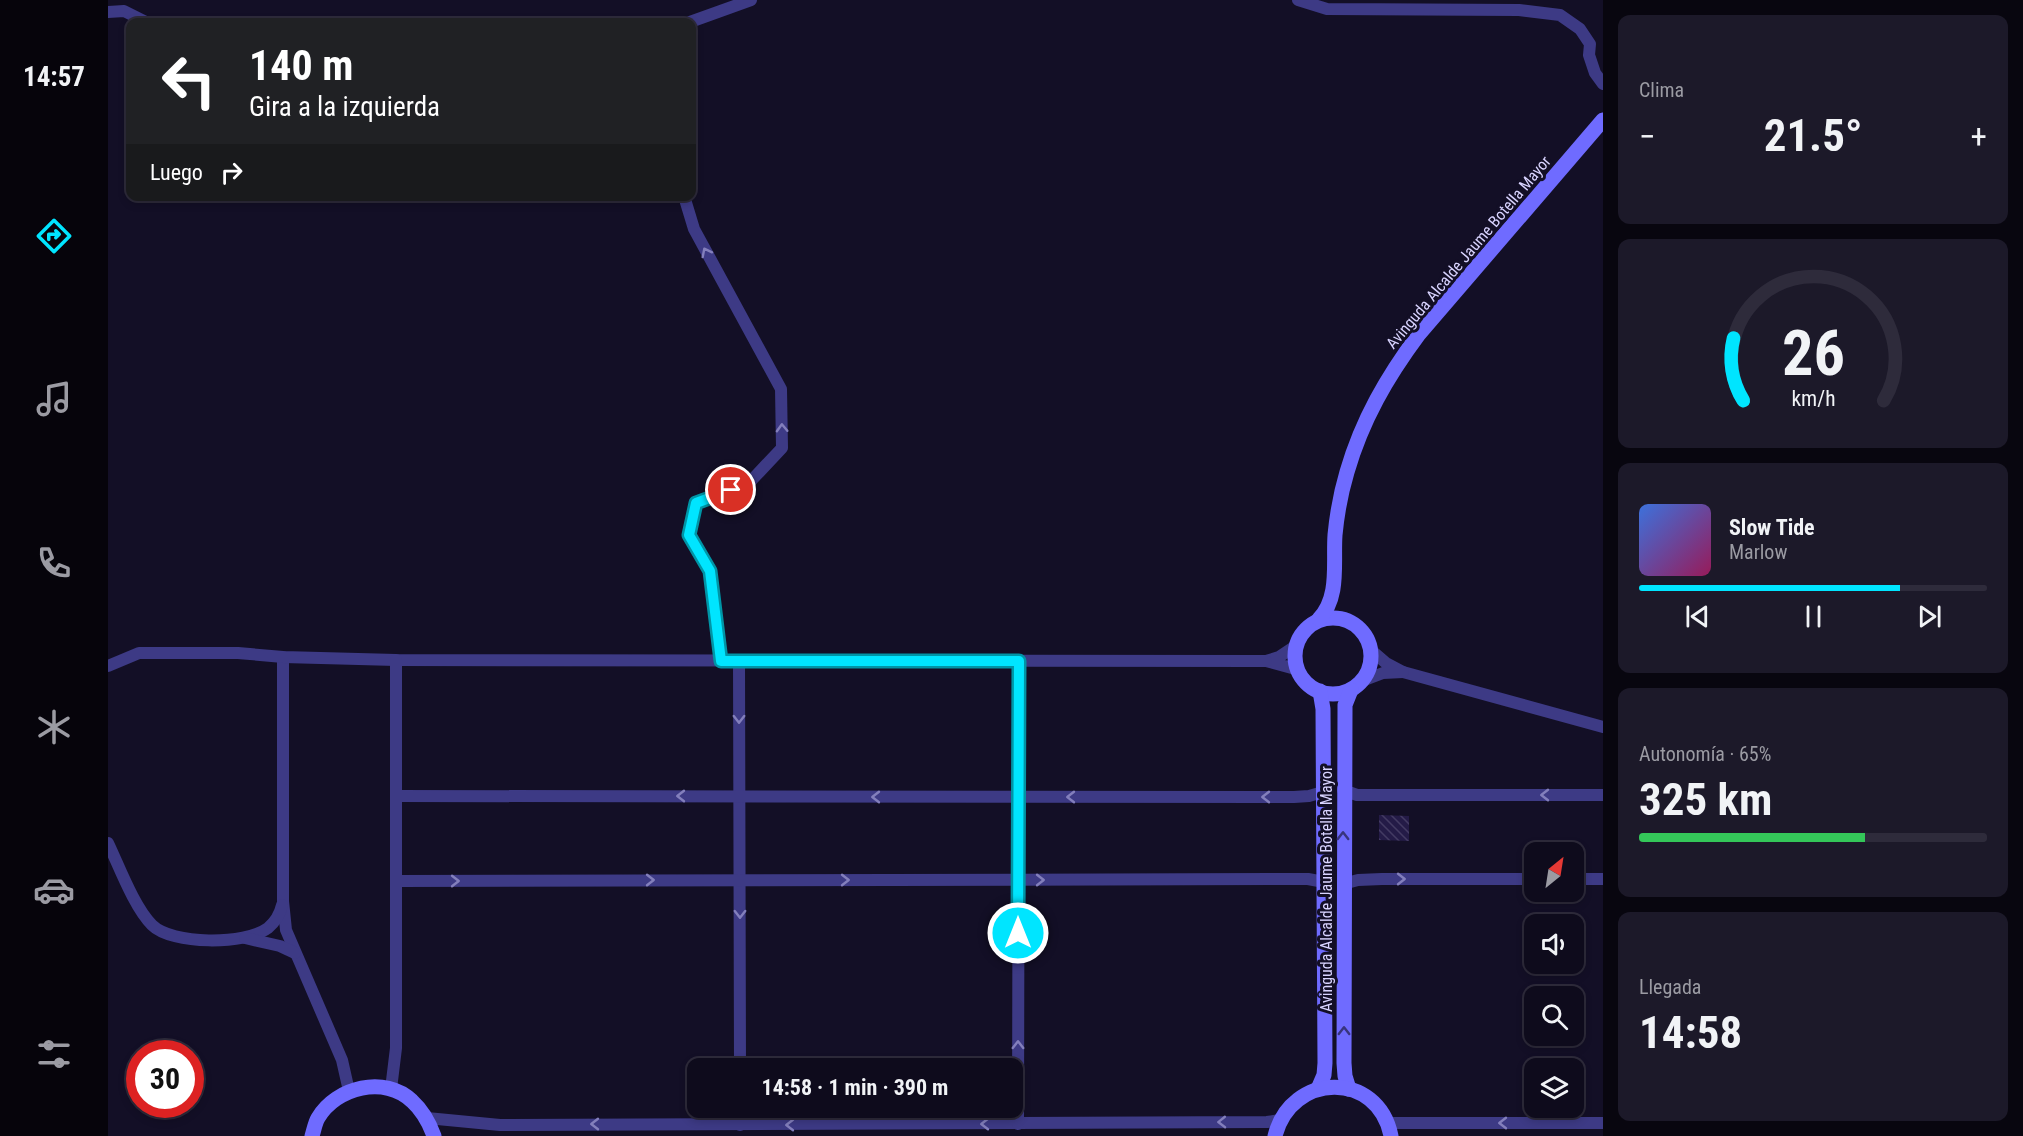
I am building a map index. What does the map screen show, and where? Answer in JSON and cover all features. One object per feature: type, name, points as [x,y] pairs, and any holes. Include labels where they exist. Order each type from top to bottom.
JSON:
[{"type":"street","points":[[696,20],[751,0]]},
{"type":"street","points":[[1298,0],[1327,9],[1519,10],[1560,15],[1580,29],[1590,44],[1589,55],[1595,73],[1603,84]]},
{"type":"street","points":[[108,12],[124,11],[138,18]]},
{"type":"street","name":"Avinguda Alcalde Jaume Botella Mayor","points":[[1319,619],[1327,608],[1333,588],[1335,536],[1340,501],[1360,431],[1377,396],[1397,363],[1419,334],[1603,120]]},
{"type":"street","points":[[686,201],[698,238],[781,389],[782,447],[749,483],[696,503],[689,535],[710,571],[721,661]]},
{"type":"street","name":"Avinguda Alcalde Jaume Botella Mayor","points":[[1333,588],[1349,622]]},
{"type":"street","points":[[1403,672],[1383,674],[1338,695],[1330,695],[1309,685],[1299,670],[1295,653],[1299,637],[1319,619],[1339,618],[1361,631],[1371,650],[1386,663],[1403,672],[1603,727]]},
{"type":"street","points":[[1266,661],[1279,657],[1297,645]]},
{"type":"street","points":[[1357,686],[1371,666],[1371,650]]},
{"type":"street","points":[[108,666],[139,653],[238,653],[282,657],[396,660],[1266,661],[1299,670]]},
{"type":"street","points":[[282,657],[283,901],[286,930],[342,1060],[350,1091]]},
{"type":"street","points":[[391,1089],[396,1056],[396,660]]},
{"type":"street","points":[[739,660],[740,1058]]},
{"type":"street","points":[[1018,1124],[1019,661]]},
{"type":"street","name":"Avinguda Alcalde Jaume Botella Mayor","points":[[1349,1089],[1344,1063],[1343,790],[1345,705],[1357,686]]},
{"type":"street","name":"Avinguda Alcalde Jaume Botella Mayor","points":[[1318,1089],[1324,1075],[1325,1064],[1323,709],[1320,691]]},
{"type":"street","points":[[1343,790],[1357,795],[1603,795]]},
{"type":"street","points":[[397,796],[1309,796],[1323,792]]},
{"type":"street","points":[[108,843],[140,908],[153,926],[169,935],[189,939],[216,940],[257,934],[268,928],[280,915],[283,901]]},
{"type":"street","points":[[397,881],[1308,879],[1324,882]]},
{"type":"street","points":[[1343,885],[1358,880],[1382,879],[1524,879]]},
{"type":"street","points":[[1584,879],[1603,879]]},
{"type":"street","points":[[241,937],[273,944],[295,953]]},
{"type":"street","points":[[312,1136],[318,1118],[331,1102],[350,1091],[370,1086],[391,1089],[411,1099],[427,1118],[435,1136]]},
{"type":"street","points":[[1275,1136],[1280,1120],[1292,1104],[1307,1093],[1334,1087],[1349,1089],[1370,1100],[1380,1110],[1389,1130],[1603,1123]]},
{"type":"street","points":[[427,1118],[501,1125],[1018,1124],[1267,1122],[1280,1120]]},
{"type":"street","points":[[740,1118],[740,1125]]},
{"type":"building","points":[[1379,815],[1409,816],[1409,841],[1379,840]]},
{"type":"route","points":[[731,490],[696,503],[689,535],[710,571],[721,661],[1019,661],[1018,933]]}]
